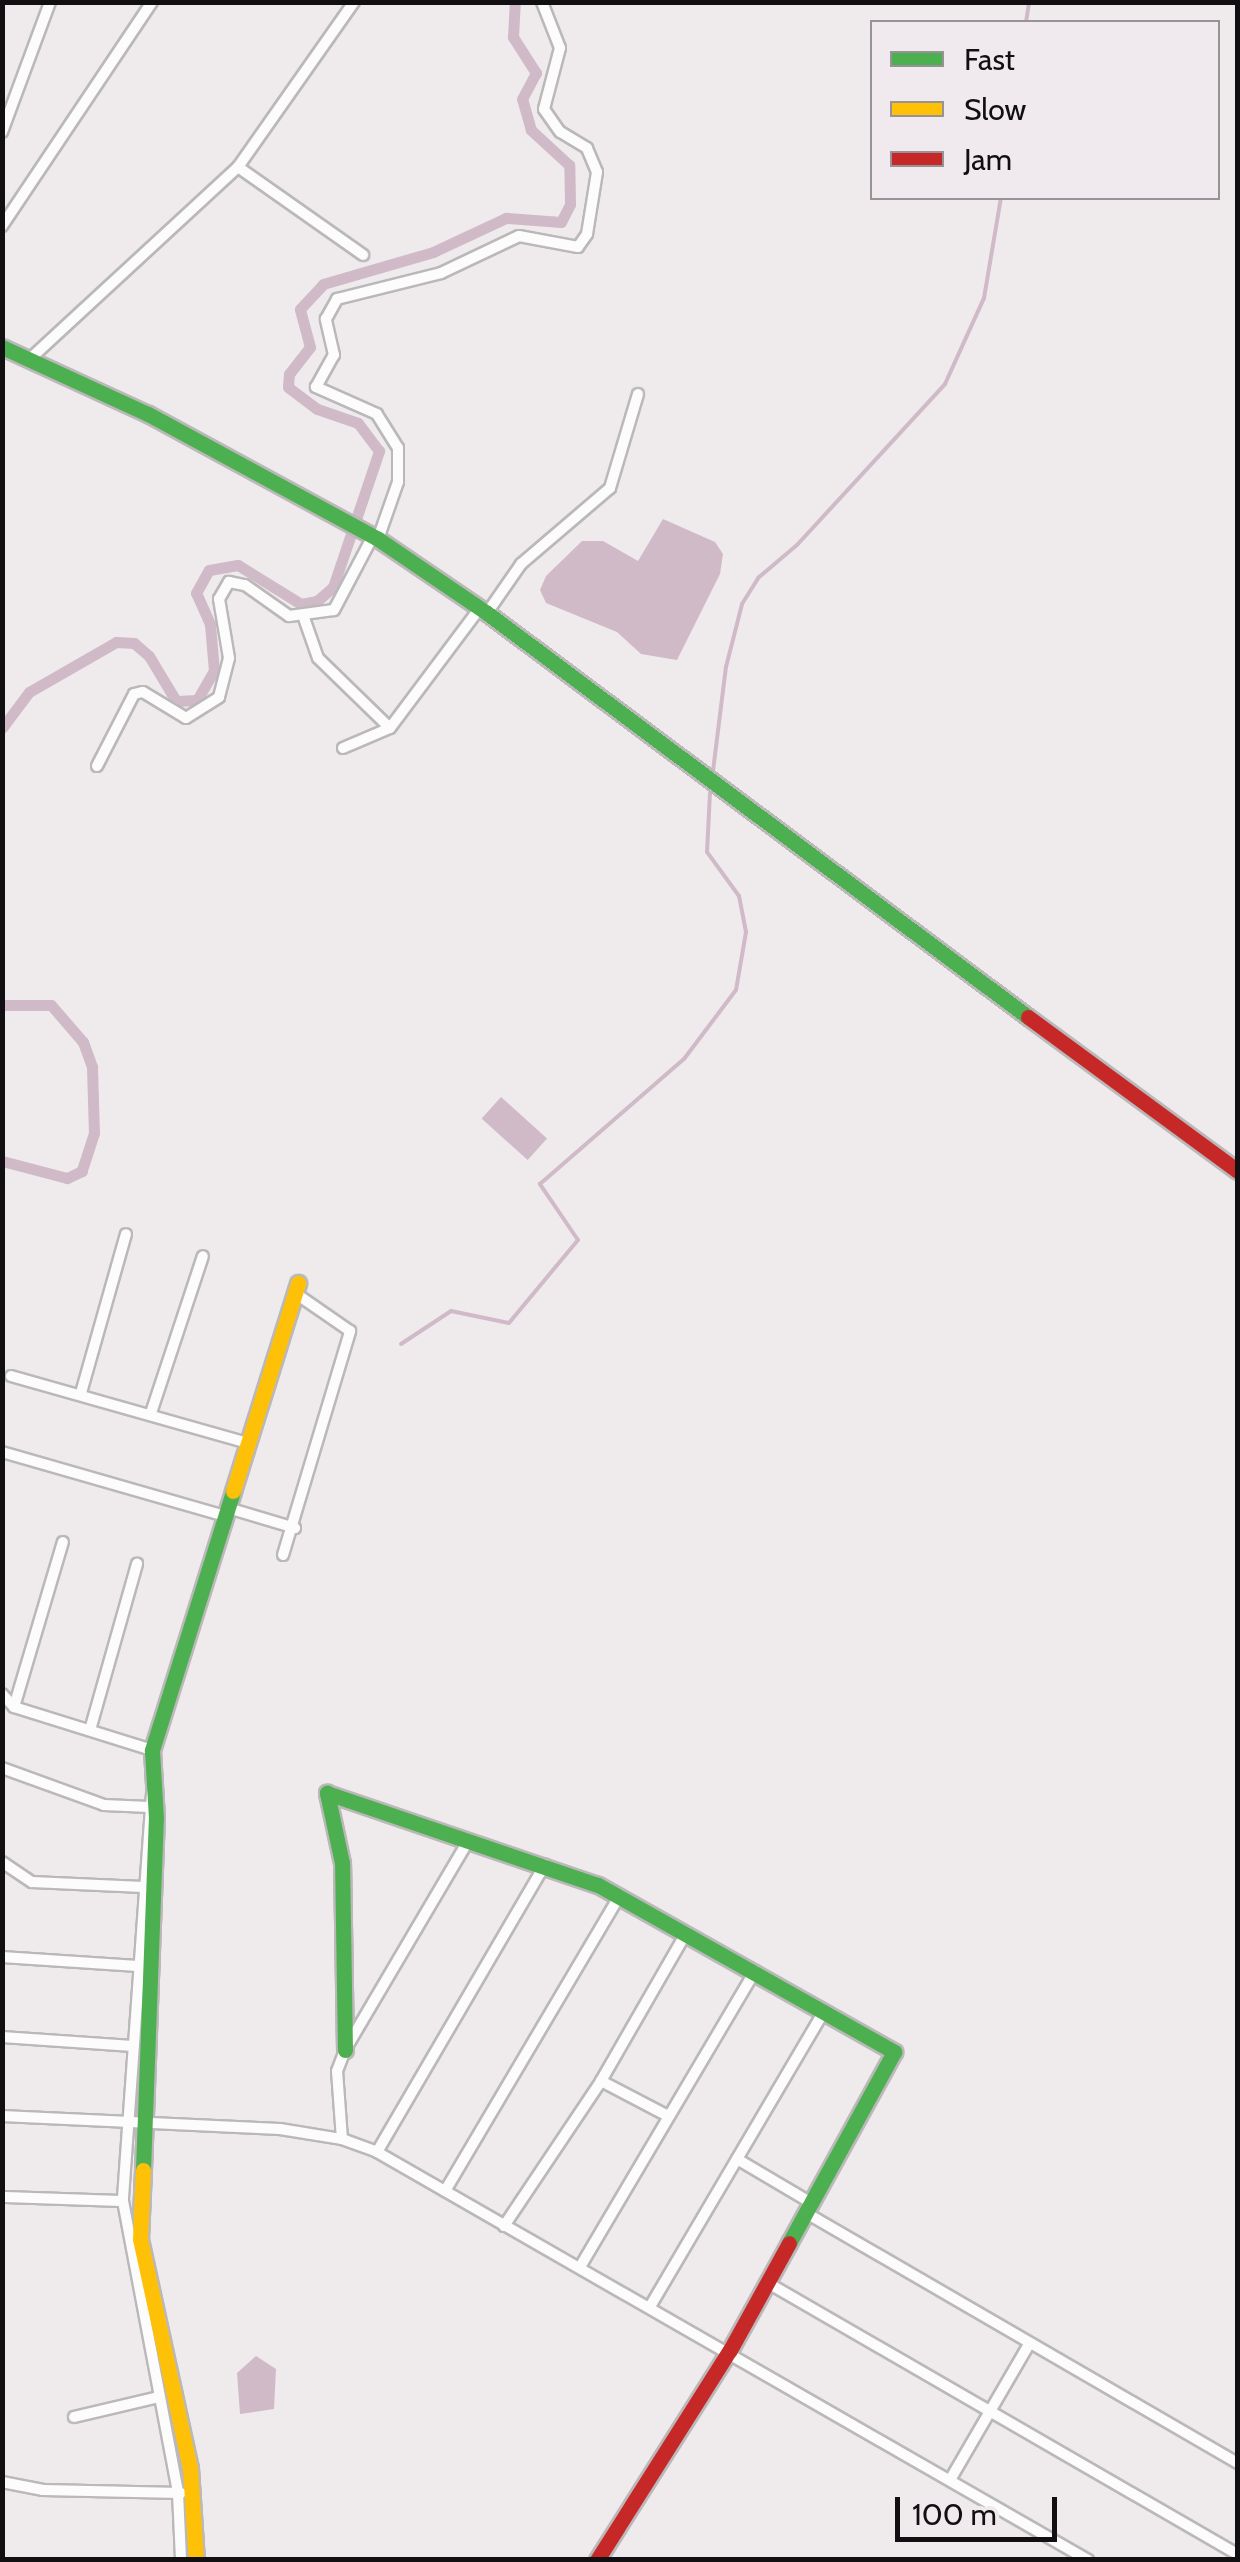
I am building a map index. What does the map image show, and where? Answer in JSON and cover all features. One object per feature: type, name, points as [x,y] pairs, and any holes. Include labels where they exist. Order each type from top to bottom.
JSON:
[{"type":"street","points":[[2,226],[152,2]]},
{"type":"street","points":[[32,357],[238,167],[354,2]]},
{"type":"street","points":[[304,618],[342,604],[398,482],[398,448],[377,414],[316,387],[334,355],[326,319],[338,299],[441,273],[518,236],[556,248],[578,247],[588,234],[597,172],[586,148],[560,132],[544,109],[560,48],[542,2]]},
{"type":"street","points":[[2,132],[45,4]]},
{"type":"street","points":[[238,167],[363,254]]},
{"type":"street","points":[[2,346],[32,357],[374,537],[483,611],[690,771],[1238,1172]]},
{"type":"street","points":[[343,748],[390,728],[521,564],[610,488],[638,394]]},
{"type":"street","points":[[96,766],[134,694],[143,692],[186,718],[219,697],[229,658],[218,599],[229,582],[304,618],[318,658],[390,728]]},
{"type":"street","points":[[80,1393],[126,1234]]},
{"type":"street","points":[[151,1413],[202,1256]]},
{"type":"street","points":[[181,2560],[186,2492],[160,2397],[122,2201],[137,2124],[152,1750],[297,1288],[350,1331],[284,1555]]},
{"type":"street","points":[[11,1376],[248,1443]]},
{"type":"street","points":[[2,1452],[295,1528]]},
{"type":"street","points":[[14,1706],[62,1542]]},
{"type":"street","points":[[90,1730],[137,1564]]},
{"type":"street","points":[[2,1694],[14,1706],[152,1750]]},
{"type":"street","points":[[2,1768],[104,1805],[151,1802]]},
{"type":"street","points":[[345,2050],[342,1863],[327,1793],[546,1865],[620,1895],[894,2052],[730,2350],[620,2513],[596,2560]]},
{"type":"street","points":[[151,1802],[133,2046],[140,2239],[196,2560]]},
{"type":"street","points":[[342,2139],[337,2070],[345,2050],[468,1841]]},
{"type":"street","points":[[2,1862],[32,1882],[143,1887]]},
{"type":"street","points":[[377,2152],[546,1865]]},
{"type":"street","points":[[445,2191],[620,1895]]},
{"type":"street","points":[[504,2226],[601,2080],[686,1933]]},
{"type":"street","points":[[2,1957],[138,1966]]},
{"type":"street","points":[[580,2266],[755,1971]]},
{"type":"street","points":[[651,2305],[823,2013]]},
{"type":"street","points":[[2,2037],[133,2046]]},
{"type":"street","points":[[601,2080],[668,2116]]},
{"type":"street","points":[[2,2116],[280,2129],[342,2139],[377,2152],[730,2350],[1088,2560]]},
{"type":"street","points":[[737,2159],[810,2209],[1030,2344],[1238,2463]]},
{"type":"street","points":[[2,2197],[122,2201]]},
{"type":"street","points":[[768,2283],[1236,2555]]},
{"type":"street","points":[[950,2480],[1030,2344]]},
{"type":"street","points":[[74,2416],[160,2397]]},
{"type":"street","points":[[2,2482],[43,2490],[186,2492]]},
{"type":"shaded area","points":[[663,519],[715,542],[723,554],[720,574],[677,660],[641,654],[617,632],[546,603],[540,590],[546,576],[582,541],[603,541],[638,561]]},
{"type":"shaded area","points":[[501,1097],[547,1138],[528,1160],[482,1119]]},
{"type":"shaded area","points":[[256,2356],[276,2369],[274,2409],[240,2414],[237,2373]]},
{"type":"waterway","points":[[2,728],[29,692],[116,642],[134,643],[149,656],[176,701],[197,700],[214,671],[210,624],[196,593],[209,570],[238,565],[301,604],[317,601],[333,587],[379,451],[358,423],[317,409],[288,387],[289,374],[310,347],[300,309],[323,284],[433,252],[506,218],[561,222],[570,204],[569,165],[531,130],[522,99],[536,73],[513,37],[515,2]]},
{"type":"waterway","points":[[1026,20],[1029,2]]},
{"type":"waterway","points":[[712,779],[726,667],[742,604],[758,578],[797,545],[945,384],[984,298],[1001,200]]},
{"type":"waterway","points":[[401,1344],[451,1311],[509,1323],[578,1240],[540,1184],[684,1059],[736,990],[746,932],[739,896],[707,852],[710,793]]},
{"type":"waterway","points":[[2,1005],[51,1005],[83,1042],[92,1067],[94,1133],[82,1171],[67,1178],[2,1161]]},
{"type":"traffic: fast","points":[[2,347],[148,414],[378,539],[487,613],[1028,1017]]},
{"type":"traffic: fast","points":[[143,2170],[156,1818],[152,1750],[233,1491]]},
{"type":"traffic: fast","points":[[345,2050],[342,1863],[327,1793],[598,1885],[894,2052],[789,2243]]},
{"type":"traffic: slow","points":[[233,1491],[298,1283]]},
{"type":"traffic: slow","points":[[143,2170],[140,2239],[190,2468],[196,2560]]},
{"type":"traffic: jam","points":[[1028,1017],[1238,1171]]},
{"type":"traffic: jam","points":[[597,2560],[730,2350],[789,2243]]}]
